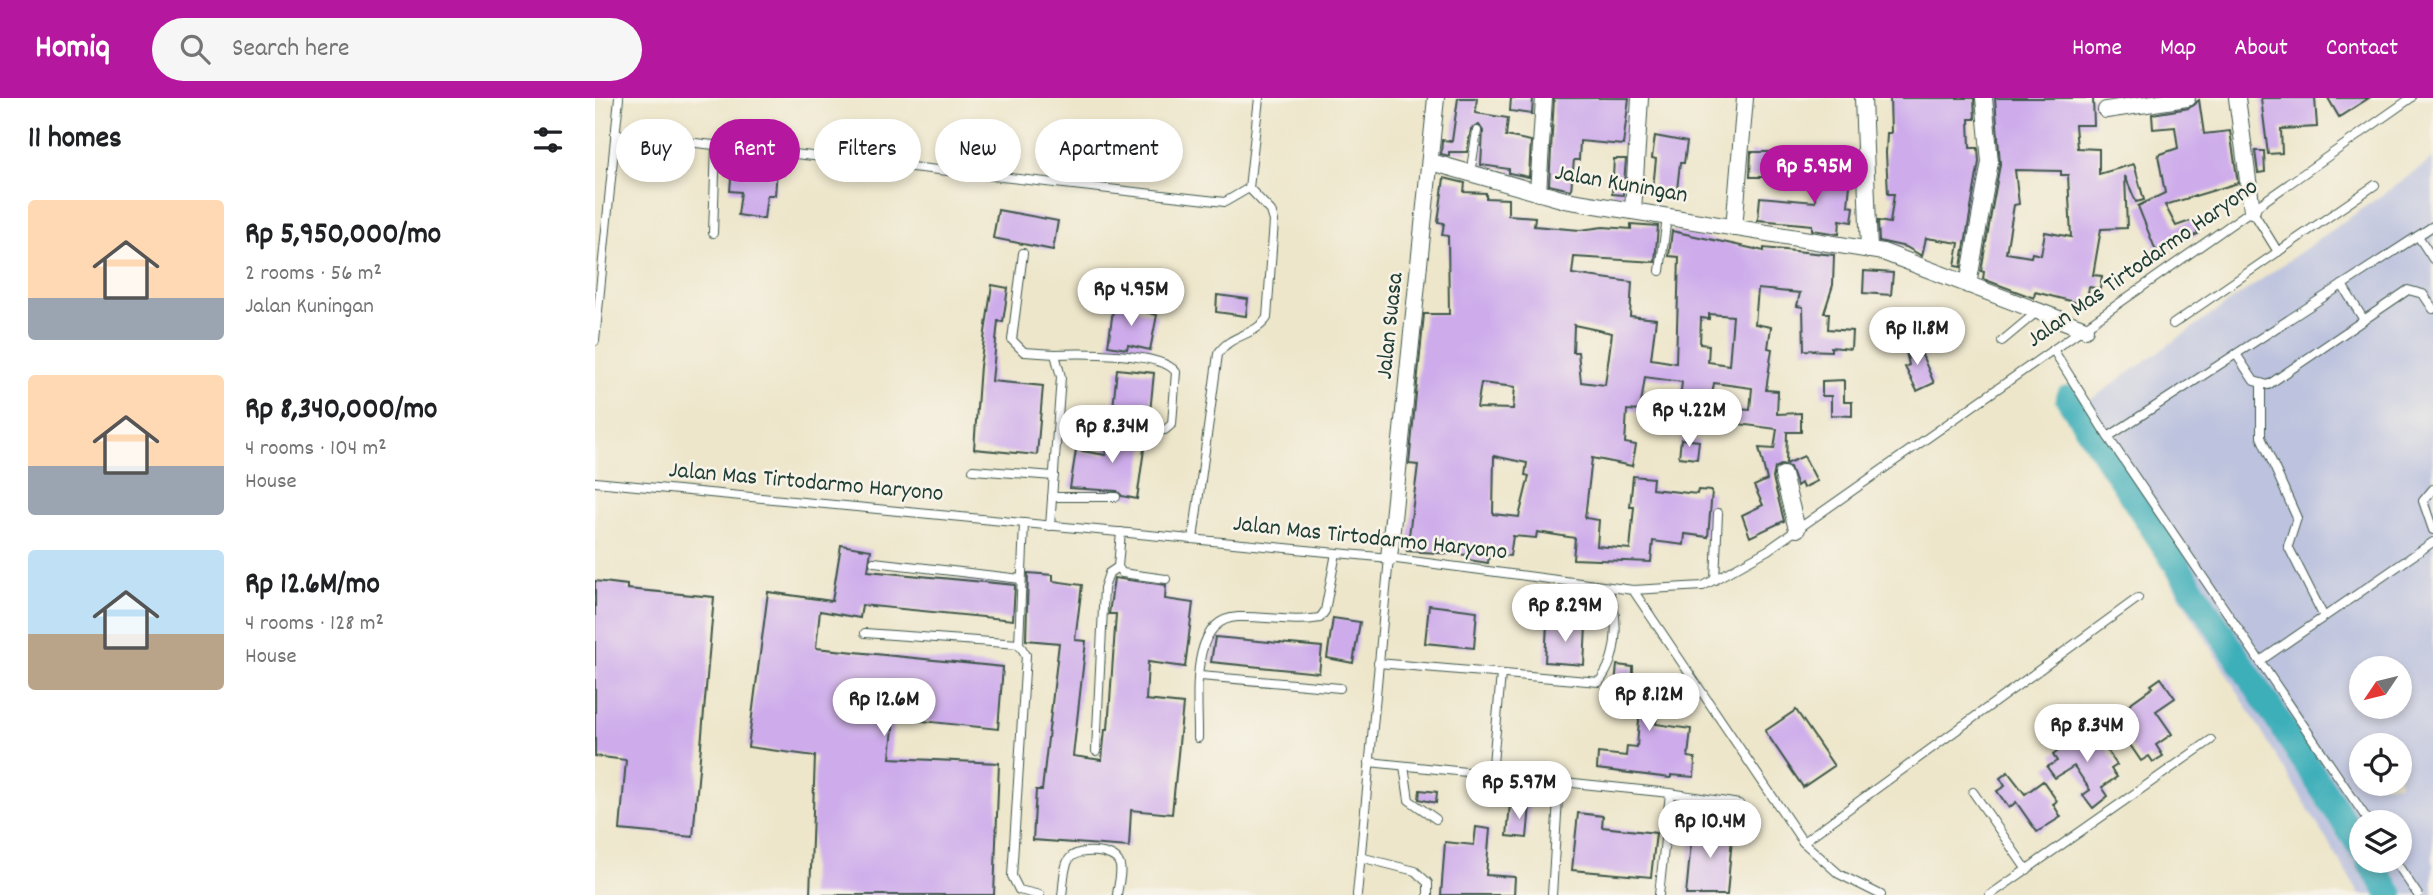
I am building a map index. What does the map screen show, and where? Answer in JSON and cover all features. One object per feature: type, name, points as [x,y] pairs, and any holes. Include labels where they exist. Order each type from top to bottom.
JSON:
[{"type":"street","name":"Jalan Suasa","points":[[1389,558],[1436,98]]},
{"type":"street","points":[[1538,193],[1543,98]]},
{"type":"street","points":[[1633,211],[1640,98]]},
{"type":"street","points":[[1734,228],[1745,98]]},
{"type":"street","points":[[1863,98],[1868,250]]},
{"type":"street","points":[[1968,285],[1990,162],[1984,98]]},
{"type":"street","points":[[2106,110],[2187,98]]},
{"type":"street","points":[[2238,98],[2252,210]]},
{"type":"street","name":"Jalan Kuningan","points":[[1431,162],[1538,193],[1883,252],[2085,329]]},
{"type":"street","points":[[1783,475],[1797,529]]},
{"type":"lane","points":[[595,341],[619,98]]},
{"type":"lane","points":[[1249,188],[1259,98]]},
{"type":"lane","name":"Jalan Mas Tirtodarmo Haryono","points":[[595,482],[1389,558],[1633,590],[1703,586],[1797,529],[2411,98]]},
{"type":"lane","points":[[1470,174],[1477,131]]},
{"type":"lane","points":[[615,134],[709,144]]},
{"type":"lane","points":[[800,154],[1225,202],[1249,188]]},
{"type":"lane","points":[[713,233],[715,182]]},
{"type":"lane","points":[[2173,324],[2375,185]]},
{"type":"lane","points":[[1193,539],[1218,354],[1230,339],[1257,328],[1267,318],[1274,221],[1271,211],[1249,188]]},
{"type":"lane","points":[[2252,210],[2278,252]]},
{"type":"lane","points":[[1660,271],[1667,217]]},
{"type":"lane","points":[[2108,437],[2433,226]]},
{"type":"lane","points":[[2418,236],[2433,259]]},
{"type":"lane","points":[[1023,253],[1012,340],[1024,352],[1084,352],[1166,361],[1176,372],[1172,424],[1165,430],[1058,419]]},
{"type":"lane","points":[[2342,285],[2364,320]]},
{"type":"lane","points":[[2236,354],[2254,382],[2268,385],[2408,290],[2423,294],[2433,309]]},
{"type":"lane","points":[[2002,341],[2038,311]]},
{"type":"lane","points":[[2054,351],[2108,437],[2361,810]]},
{"type":"lane","points":[[1050,526],[1061,377],[1055,354]]},
{"type":"lane","points":[[2261,385],[2261,437],[2297,518],[2288,545],[2324,617]]},
{"type":"lane","points":[[973,470],[1054,476]]},
{"type":"lane","points":[[2433,489],[2423,501],[2433,530]]},
{"type":"lane","points":[[1052,497],[1116,498]]},
{"type":"lane","points":[[1716,580],[1717,513]]},
{"type":"lane","points":[[1024,523],[1019,643],[1025,655],[1011,876],[1019,890],[1040,895]]},
{"type":"lane","points":[[1118,567],[1121,533]]},
{"type":"lane","points":[[2260,661],[2433,542]]},
{"type":"lane","points":[[1198,738],[1200,649],[1209,631],[1235,617],[1320,618],[1325,611],[1336,553]]},
{"type":"lane","points":[[1357,895],[1389,558]]},
{"type":"lane","points":[[874,562],[1021,579]]},
{"type":"lane","points":[[1118,567],[1128,575],[1166,579]]},
{"type":"lane","points":[[1096,751],[1104,588],[1109,573],[1118,567]]},
{"type":"lane","points":[[1378,663],[1599,682],[1605,674],[1612,651],[1616,621],[1614,602],[1607,586]]},
{"type":"lane","points":[[1633,590],[1804,842],[1839,874],[1881,895]]},
{"type":"lane","points":[[1804,842],[2138,598]]},
{"type":"lane","points":[[865,633],[1019,643]]},
{"type":"lane","points":[[1492,775],[1501,674]]},
{"type":"lane","points":[[1200,676],[1340,688]]},
{"type":"lane","points":[[1990,895],[2211,740]]},
{"type":"lane","points":[[1369,762],[1670,793],[1739,804]]},
{"type":"lane","points":[[1404,766],[1409,800],[1436,819]]},
{"type":"lane","points":[[1552,895],[1559,782]]},
{"type":"lane","points":[[1973,792],[2027,870]]},
{"type":"lane","points":[[1659,895],[1670,793]]},
{"type":"lane","points":[[1062,895],[1067,862],[1072,855],[1080,852],[1109,854],[1117,858],[1121,866],[1117,895]]},
{"type":"lane","points":[[1360,857],[1415,871],[1428,883],[1427,895]]},
{"type":"lane","points":[[2403,873],[2418,895]]},
{"type":"shaded area","points":[[2433,159],[2433,895],[2360,895],[2070,414]]},
{"type":"building","points":[[1458,98],[1477,98],[1475,113],[1508,118],[1506,136],[1531,141],[1529,177],[1509,173],[1509,169],[1481,165],[1483,131],[1479,125],[1471,129],[1467,152],[1449,152],[1449,156],[1441,154],[1442,140],[1452,141]]},
{"type":"building","points":[[1511,98],[1533,98],[1532,114],[1510,111]]},
{"type":"building","points":[[1554,98],[1629,98],[1623,145],[1580,141],[1579,160],[1574,160],[1571,190],[1549,185]]},
{"type":"building","points":[[1890,98],[1974,98],[1975,119],[1969,119],[1970,148],[1978,148],[1979,162],[1961,267],[1955,266],[1959,243],[1926,238],[1922,256],[1906,247],[1879,241],[1878,221],[1890,223],[1894,194],[1888,194],[1886,153],[1887,133],[1891,133]]},
{"type":"building","points":[[1995,98],[2093,98],[2094,125],[2075,125],[2077,148],[2099,149],[2099,174],[2134,164],[2144,200],[2136,202],[2125,176],[2127,228],[2101,229],[2093,275],[2102,276],[2100,289],[2089,287],[2086,305],[2035,292],[2034,298],[1983,279],[1984,272],[1981,271],[2000,164]],"holes":[[[2015,170],[2061,171],[2061,175],[2068,175],[2071,237],[2045,232],[2041,255],[2032,253],[2031,257],[2006,253],[2014,205],[2019,204]]]},
{"type":"building","points":[[2261,98],[2315,98],[2317,127],[2281,129],[2282,153],[2268,154]]},
{"type":"building","points":[[2328,98],[2369,98],[2339,117]]},
{"type":"building","points":[[2199,100],[2204,134],[2230,131],[2238,183],[2165,205],[2176,226],[2193,220],[2198,234],[2156,251],[2138,206],[2165,193],[2158,155],[2178,148],[2175,127],[2153,129],[2152,114],[2189,108]]},
{"type":"building","points":[[1655,136],[1687,142],[1684,163],[1680,163],[1677,190],[1653,188],[1656,159],[1652,158]]},
{"type":"building","points":[[2255,151],[2264,151],[2265,172],[2258,173]]},
{"type":"building","points":[[1751,152],[1780,152],[1780,177],[1750,177]]},
{"type":"building","points":[[1614,159],[1626,159],[1623,195],[1612,194]]},
{"type":"building","points":[[1817,171],[1851,174],[1848,206],[1854,207],[1852,222],[1840,220],[1839,234],[1812,230],[1812,225],[1758,220],[1760,197],[1815,202]]},
{"type":"building","points":[[1444,178],[1465,183],[1464,192],[1486,193],[1486,198],[1508,199],[1508,215],[1535,217],[1534,226],[1580,230],[1603,227],[1631,229],[1631,224],[1658,226],[1655,262],[1574,257],[1572,274],[1632,282],[1630,316],[1656,319],[1651,359],[1676,363],[1679,257],[1669,256],[1672,231],[1764,251],[1764,248],[1834,255],[1833,285],[1824,313],[1829,313],[1828,329],[1852,331],[1851,349],[1831,347],[1831,351],[1804,350],[1803,307],[1797,306],[1800,293],[1758,289],[1755,324],[1771,327],[1768,348],[1772,349],[1766,390],[1778,391],[1777,414],[1801,413],[1801,432],[1787,432],[1786,464],[1804,456],[1817,481],[1803,488],[1801,483],[1797,486],[1790,467],[1781,465],[1775,468],[1773,478],[1784,521],[1750,537],[1742,515],[1763,505],[1754,486],[1767,480],[1759,448],[1774,449],[1777,429],[1678,416],[1682,382],[1645,377],[1640,411],[1627,410],[1625,443],[1636,445],[1632,466],[1592,458],[1585,518],[1599,520],[1597,546],[1630,549],[1634,507],[1630,507],[1633,476],[1653,478],[1652,489],[1697,494],[1698,490],[1712,491],[1708,537],[1685,534],[1684,545],[1653,541],[1651,562],[1573,559],[1575,538],[1537,532],[1536,538],[1513,536],[1510,556],[1489,554],[1488,563],[1469,560],[1469,555],[1407,551],[1418,465],[1409,464],[1424,314],[1449,314],[1448,236],[1442,235],[1444,223],[1438,222]],"holes":[[[1709,314],[1733,316],[1729,365],[1708,362],[1709,345],[1700,344],[1701,318],[1709,319]],[[1574,325],[1612,333],[1605,385],[1581,382],[1578,352],[1573,352]],[[1481,383],[1515,387],[1513,409],[1477,408]],[[1714,383],[1752,388],[1750,410],[1710,407]],[[1494,456],[1527,463],[1525,475],[1529,476],[1519,517],[1493,514]]]},
{"type":"building","points":[[731,182],[776,182],[775,195],[767,195],[764,219],[738,215],[741,192],[730,191]]},
{"type":"building","points":[[998,210],[1058,221],[1053,250],[993,238]]},
{"type":"building","points":[[1864,271],[1893,273],[1891,295],[1863,293]]},
{"type":"building","points":[[992,285],[1008,288],[1003,322],[998,321],[992,381],[1043,386],[1037,455],[974,449],[980,366]]},
{"type":"building","points":[[1217,295],[1248,299],[1246,316],[1216,312]]},
{"type":"building","points":[[1114,303],[1133,305],[1133,309],[1157,315],[1150,350],[1128,345],[1127,349],[1108,346]]},
{"type":"building","points":[[1916,341],[1934,383],[1917,391],[1905,367],[1909,365],[1904,343]]},
{"type":"building","points":[[1117,369],[1154,373],[1149,422],[1112,418]]},
{"type":"building","points":[[1844,380],[1844,402],[1852,402],[1852,416],[1831,415],[1831,396],[1822,396],[1822,381]]},
{"type":"building","points":[[1105,430],[1146,435],[1137,499],[1122,496],[1117,491],[1070,488],[1076,450],[1106,455]]},
{"type":"building","points":[[1681,439],[1699,441],[1697,459],[1679,457]]},
{"type":"building","points":[[841,545],[871,550],[868,571],[1015,585],[1013,620],[862,605],[860,618],[820,611],[816,648],[1003,667],[998,729],[894,718],[890,758],[999,763],[994,895],[810,895],[815,756],[748,747],[768,592],[832,601]]},
{"type":"building","points":[[1028,573],[1053,575],[1053,581],[1082,585],[1075,640],[1086,641],[1073,756],[1102,760],[1105,729],[1108,729],[1116,614],[1109,614],[1114,578],[1166,585],[1165,599],[1193,603],[1185,667],[1148,662],[1146,700],[1183,704],[1172,814],[1131,810],[1129,847],[1033,840],[1036,790],[1042,790],[1059,643],[1026,640]]},
{"type":"building","points":[[595,581],[627,585],[627,589],[714,597],[693,837],[620,830],[626,760],[595,756]]},
{"type":"building","points":[[1429,605],[1477,611],[1474,648],[1425,643]]},
{"type":"building","points":[[1333,618],[1360,622],[1353,663],[1327,658]]},
{"type":"building","points":[[1547,623],[1586,626],[1584,665],[1545,662]]},
{"type":"building","points":[[1215,637],[1322,647],[1319,673],[1211,662]]},
{"type":"building","points":[[1617,665],[1633,667],[1633,674],[1661,677],[1656,724],[1691,729],[1688,757],[1695,758],[1694,777],[1671,775],[1671,778],[1597,769],[1598,753],[1626,756],[1627,746],[1637,747],[1640,706],[1613,703]]},
{"type":"building","points":[[2161,678],[2175,698],[2156,711],[2172,734],[2156,745],[2163,756],[2153,762],[2149,756],[2141,761],[2111,717],[2153,687],[2151,685]]},
{"type":"building","points":[[1796,710],[1834,766],[1803,787],[1765,731]]},
{"type":"building","points":[[2091,727],[2117,765],[2111,769],[2117,777],[2102,787],[2108,796],[2093,808],[2083,795],[2090,790],[2074,766],[2055,778],[2047,767],[2057,761],[2053,755]]},
{"type":"building","points":[[2008,772],[2025,794],[2043,781],[2057,801],[2053,804],[2061,817],[2037,832],[2016,802],[2009,808],[1997,791],[2005,786],[2000,778]]},
{"type":"building","points":[[1420,790],[1437,792],[1436,803],[1419,799]]},
{"type":"building","points":[[1510,804],[1530,806],[1527,838],[1507,836]]},
{"type":"building","points":[[1578,813],[1603,816],[1602,827],[1656,833],[1651,877],[1572,870]]},
{"type":"building","points":[[1693,822],[1733,826],[1727,895],[1686,895]]},
{"type":"building","points":[[1476,827],[1490,829],[1486,875],[1515,877],[1514,895],[1441,895],[1445,842],[1474,845]]},
{"type":"waterway","points":[[2068,398],[2349,830]]},
{"type":"waterway","points":[[2377,873],[2391,895]]}]
